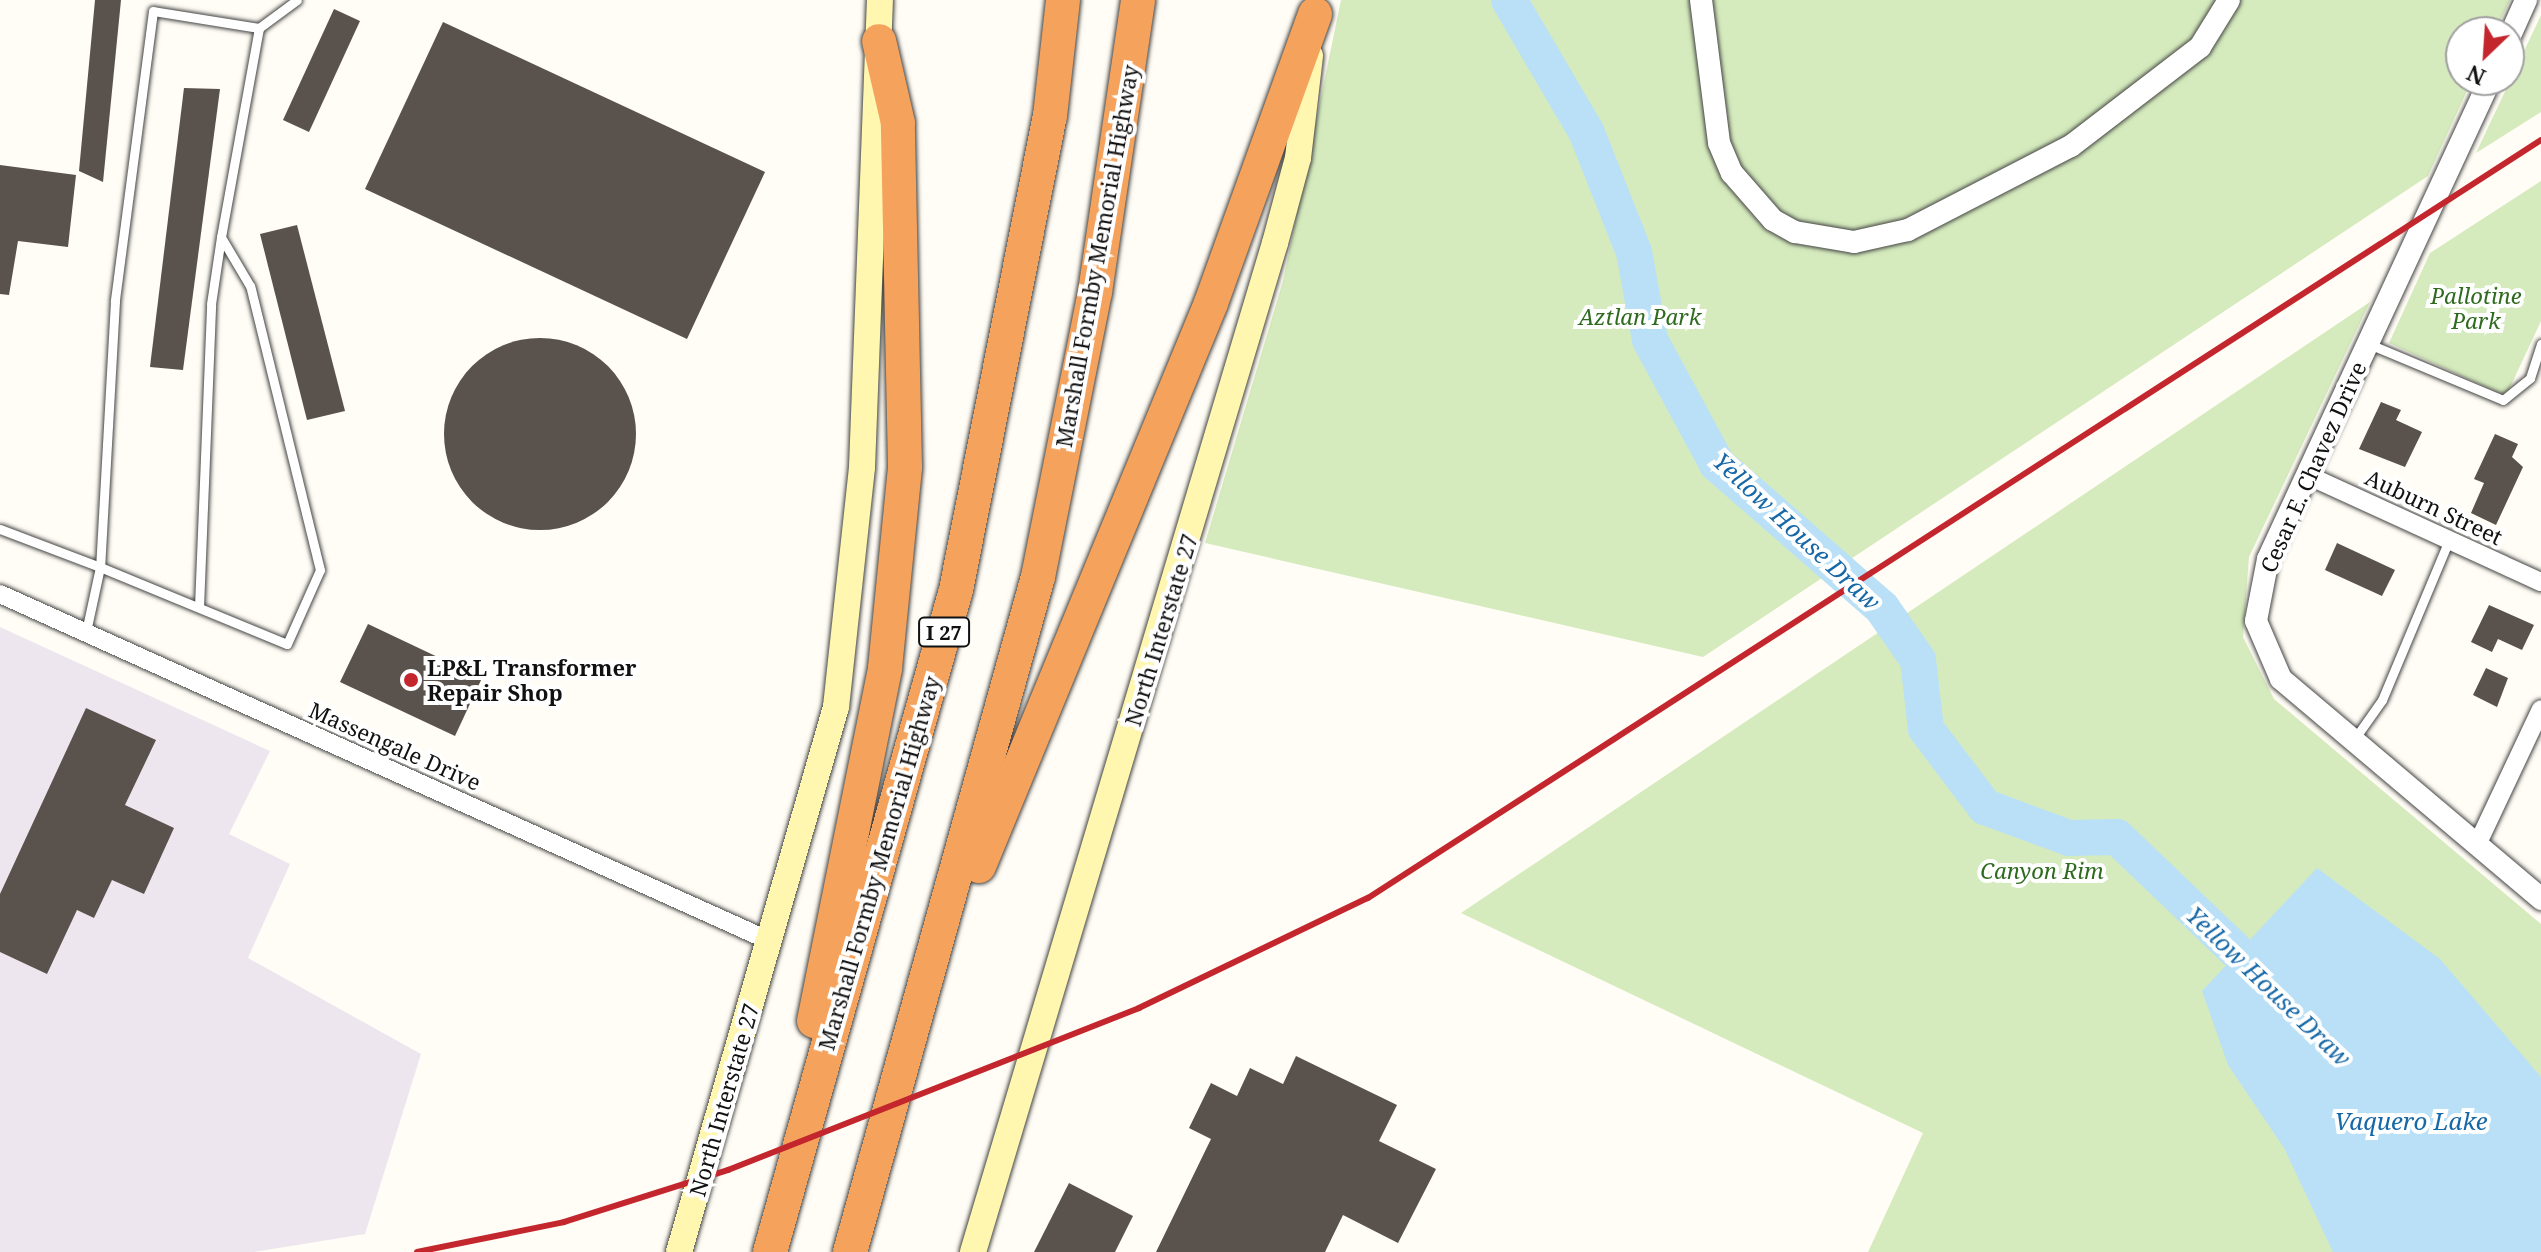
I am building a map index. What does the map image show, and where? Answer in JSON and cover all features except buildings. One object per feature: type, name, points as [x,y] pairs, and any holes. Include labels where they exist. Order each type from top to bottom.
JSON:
[{"type":"highway","name":"Marshall Formby Memorial Highway","points":[[768,1252],[956,590],[1050,116],[1063,0]]},
{"type":"highway","name":"Marshall Formby Memorial Highway","points":[[850,1252],[940,945],[1041,562],[1095,292],[1138,0]]},
{"type":"highway","points":[[940,945],[1019,778],[1211,303],[1316,7]]},
{"type":"highway","points":[[768,1252],[878,709],[900,542],[906,407],[898,123],[879,41]]},
{"type":"main road","name":"North Interstate 27","points":[[679,1252],[836,707],[851,604],[880,0]]},
{"type":"main road","name":"North Interstate 27","points":[[973,1252],[1275,243],[1298,158],[1316,7]]},
{"type":"street","points":[[1701,0],[1719,143],[1732,173],[1748,196],[1795,232],[1854,242],[1908,230],[2071,146],[2200,47],[2229,0]]},
{"type":"street","name":"Cesar E. Chavez Drive","points":[[2483,96],[2268,559],[2256,621],[2281,679],[2541,899]]},
{"type":"street","name":"Auburn Street","points":[[2307,475],[2541,582]]},
{"type":"street","name":"Massengale Drive","points":[[0,594],[770,941]]},
{"type":"street","points":[[2477,845],[2541,709]]},
{"type":"lane","points":[[199,607],[211,304],[221,237],[259,28],[297,0]]},
{"type":"lane","points":[[86,632],[100,567],[115,301],[153,11],[259,28]]},
{"type":"lane","points":[[0,529],[287,644],[320,570],[250,286],[221,237]]},
{"type":"lane","points":[[2369,344],[2503,400],[2530,378],[2541,344]]},
{"type":"lane","points":[[2353,741],[2382,700],[2449,540]]},
{"type":"shaded area","points":[[0,627],[270,751],[229,834],[290,864],[248,958],[421,1054],[365,1234],[254,1252],[0,1252]]},
{"type":"green space","name":"Aztlan Park","points":[[1341,0],[2510,0],[2502,16],[2445,16],[2445,96],[2465,96],[2428,176],[1703,657],[1205,543],[1283,281]]},
{"type":"green space","points":[[2541,15],[2541,112],[2476,153],[2503,96],[2525,96],[2525,49]]},
{"type":"green space","name":"Pallotine Park","points":[[2541,181],[2541,321],[2506,396],[2389,343],[2430,253]]},
{"type":"green space","name":"Canyon Rim","points":[[2370,302],[2249,557],[2243,637],[2274,699],[2541,924],[2541,1252],[1868,1252],[1923,1133],[1461,913]]},
{"type":"water","name":"Vaquero Lake","points":[[2317,868],[2440,959],[2541,1077],[2541,1252],[2333,1252],[2284,1148],[2228,1065],[2202,991]]},
{"type":"waterway","name":"Yellow House Draw","points":[[1509,0],[1586,131],[1634,252],[1650,340],[1717,464],[1882,608],[1918,660],[1926,729],[1985,807],[2069,838],[2117,837],[2274,987]]},
{"type":"railway","points":[[417,1252],[564,1222],[728,1170],[1139,1008],[1368,898],[2541,140]]},
{"type":"place","name":"LP&L Transformer Repair Shop","points":[[411,680]]}]
